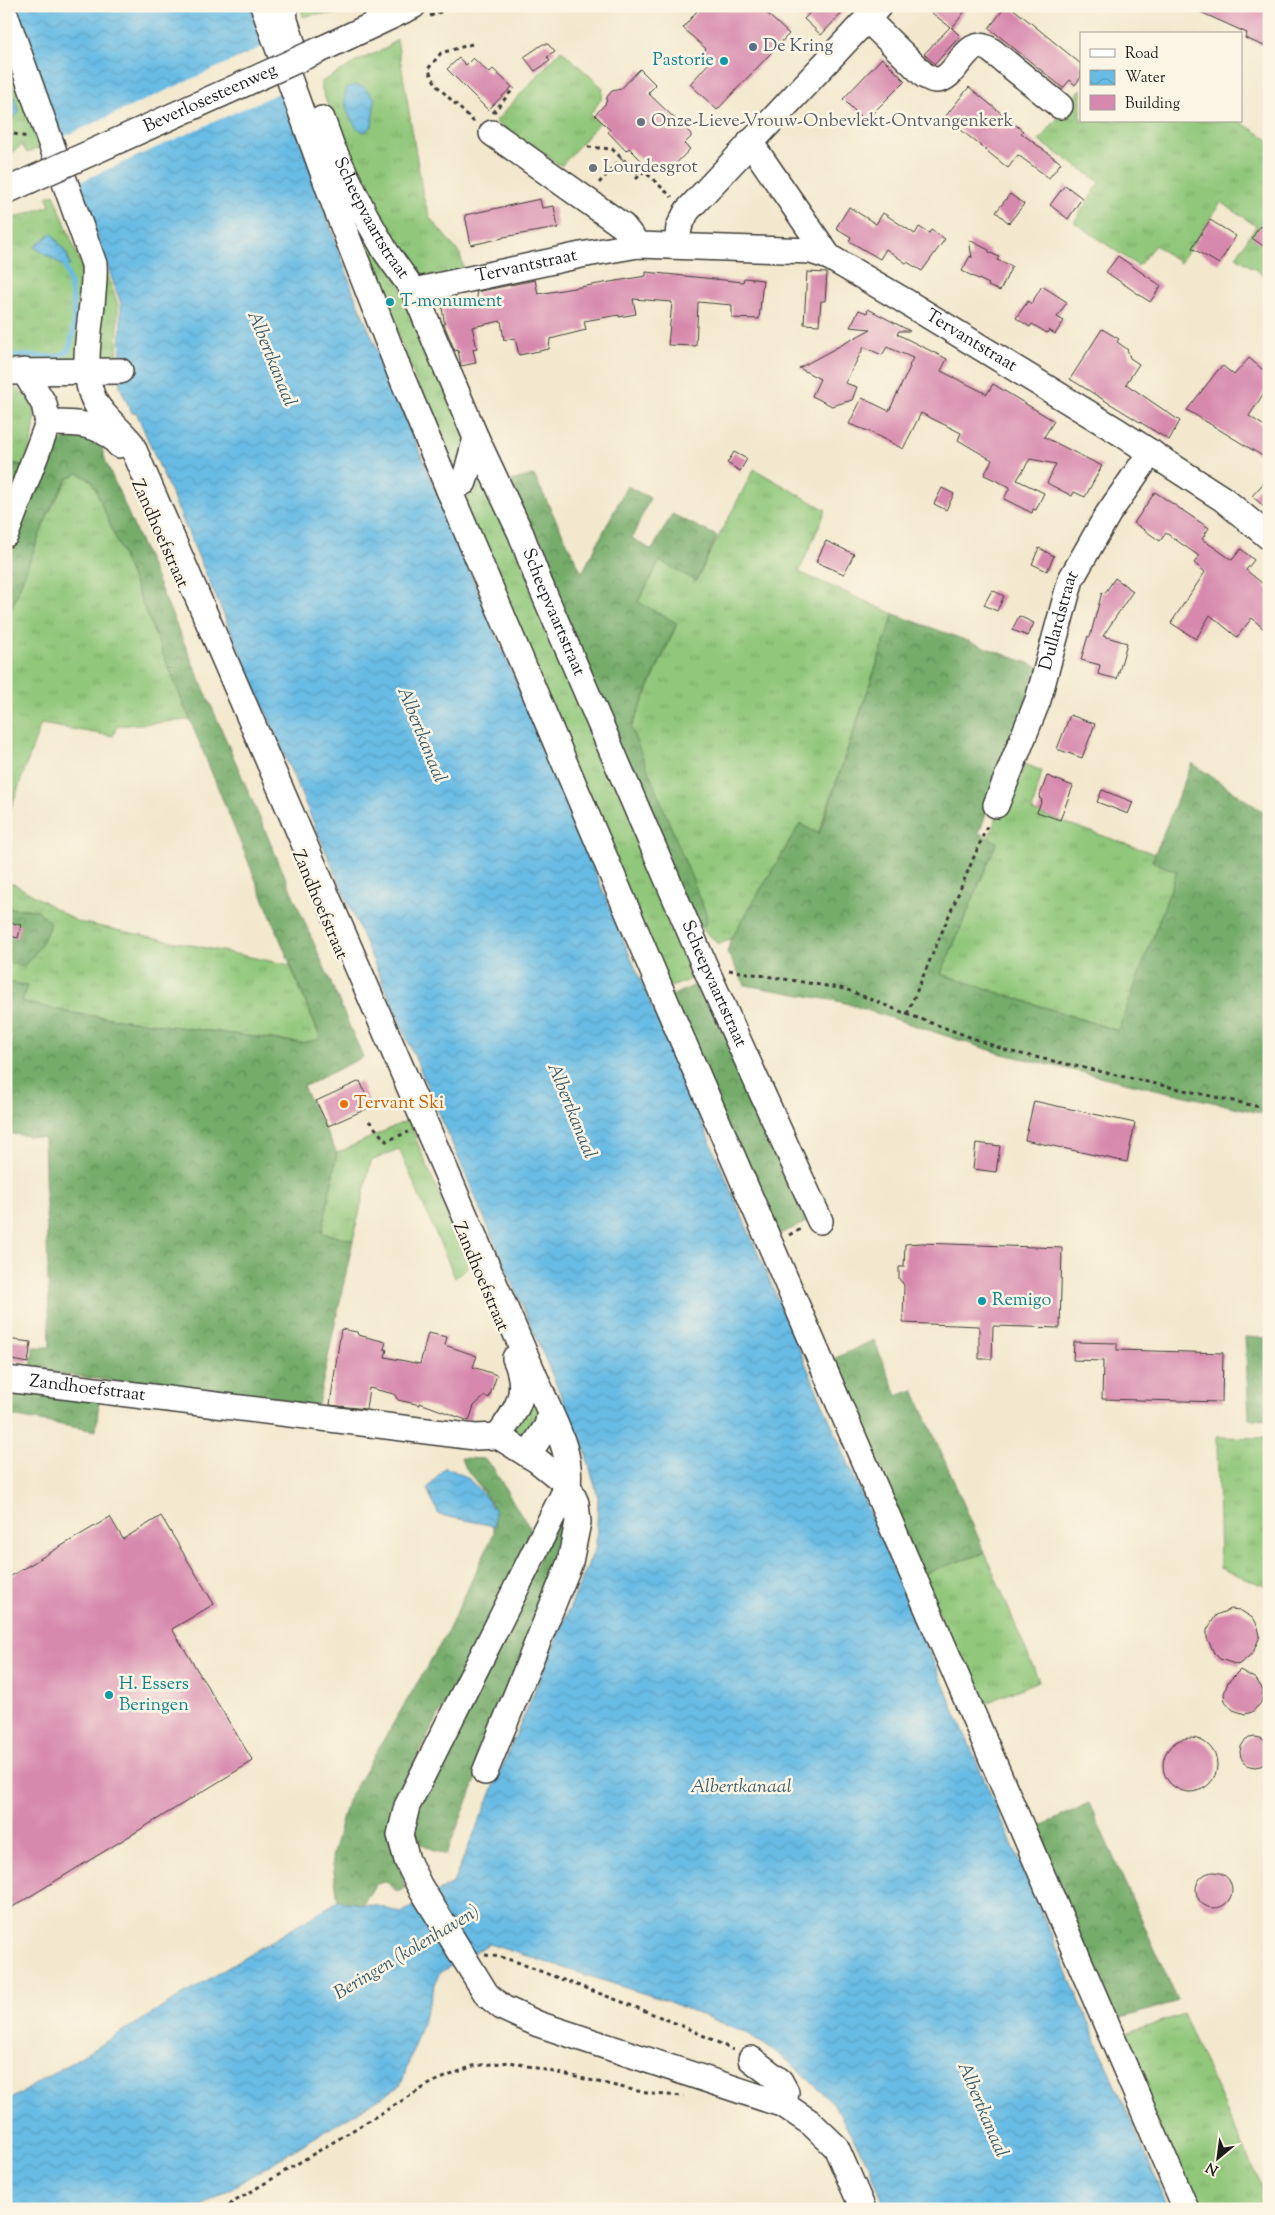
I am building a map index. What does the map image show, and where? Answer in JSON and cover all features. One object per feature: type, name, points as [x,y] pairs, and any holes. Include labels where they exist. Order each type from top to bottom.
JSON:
[{"type":"street","points":[[263,6],[338,212],[400,374],[1186,2209]]},
{"type":"street","name":"Scheepvaartstraat","points":[[284,6],[285,20],[295,50],[332,147],[350,186],[386,252],[414,292],[476,438],[521,534],[539,582],[708,976],[820,1222]]},
{"type":"street","name":"Beverlosesteenweg","points":[[17,186],[413,6]]},
{"type":"street","points":[[678,245],[679,227],[687,211],[873,13],[925,76],[935,80],[942,79],[949,74],[967,52],[975,47],[982,46],[992,50],[1060,106]]},
{"type":"street","points":[[6,17],[94,264],[95,281],[87,371],[94,401],[131,443],[561,1436],[570,1469],[568,1485],[407,1806],[400,1835],[406,1860],[419,1885],[477,1964],[487,1995],[503,2008],[538,2024],[784,2105],[812,2123],[836,2147],[863,2209]]},
{"type":"street","points":[[488,131],[623,226],[638,245]]},
{"type":"street","points":[[750,142],[829,257]]},
{"type":"street","name":"Tervantstraat","points":[[414,292],[581,255],[638,245],[811,251],[829,257],[903,300],[1151,452],[1223,499],[1269,537]]},
{"type":"street","points":[[15,371],[120,371]]},
{"type":"street","points":[[6,534],[48,423],[44,404],[15,371]]},
{"type":"street","name":"Zandhoefstraat","points":[[6,1379],[465,1436],[498,1436],[519,1403],[523,1380],[519,1366],[120,446],[113,438],[93,426],[76,423],[48,423]]},
{"type":"street","points":[[449,490],[464,482],[476,438]]},
{"type":"street","name":"Dullardstraat","points":[[996,805],[1038,700],[1071,579],[1108,514],[1151,452]]},
{"type":"street","points":[[528,1455],[547,1426],[550,1412]]},
{"type":"street","points":[[486,1772],[570,1562],[578,1522],[576,1504],[568,1485],[528,1455],[498,1436]]},
{"type":"street","points":[[751,2059],[780,2080],[786,2092],[784,2105]]},
{"type":"path","points":[[472,44],[441,53],[428,69],[437,86],[477,125],[488,131],[496,110],[514,88]]},
{"type":"path","points":[[588,147],[612,149],[640,175]]},
{"type":"path","points":[[584,199],[622,158]]},
{"type":"path","points":[[636,179],[644,171],[687,211]]},
{"type":"path","points":[[907,1014],[996,805]]},
{"type":"path","points":[[708,976],[719,969],[845,989],[1008,1051],[1269,1109]]},
{"type":"path","points":[[369,1120],[386,1141],[416,1128]]},
{"type":"path","points":[[771,1242],[820,1222]]},
{"type":"path","points":[[477,1964],[488,1954],[501,1957],[611,1996],[669,2020],[751,2059]]},
{"type":"path","points":[[222,2209],[433,2082],[473,2066],[510,2062],[651,2094],[690,2096]]},
{"type":"green space","points":[[301,6],[355,6],[337,14],[315,14],[303,17]]},
{"type":"green space","points":[[397,39],[423,196],[430,218],[460,254],[464,271],[430,276],[417,273],[408,265],[373,210],[335,126],[320,83],[359,60],[385,49]]},
{"type":"green space","points":[[561,50],[603,88],[602,98],[590,115],[599,123],[561,166],[495,122]]},
{"type":"green space","points":[[6,56],[40,147],[27,153],[22,145],[6,157]]},
{"type":"green space","points":[[1080,90],[1080,122],[1241,122],[1269,140],[1269,275],[1267,277],[1236,257],[1256,226],[1221,202],[1180,263],[1155,245],[1138,266],[1074,222],[1100,182],[1039,141]]},
{"type":"green space","points":[[300,91],[405,295],[469,439],[459,468],[452,470]]},
{"type":"green space","points":[[54,194],[89,287],[82,360],[6,364],[6,220],[50,206],[47,197]]},
{"type":"green space","points":[[99,251],[118,305],[117,361],[93,361]]},
{"type":"green space","points":[[6,384],[19,390],[28,398],[33,408],[35,418],[34,430],[25,466],[6,461]]},
{"type":"green space","points":[[75,434],[98,436],[106,462],[363,1057],[303,1087],[337,1153],[322,1233],[353,1240],[317,1409],[31,1370],[33,1347],[50,1347],[44,1138],[6,1133],[6,1094],[12,1035],[6,1033],[6,982],[27,985],[22,1002],[72,1013],[302,1043],[321,1039],[92,481],[78,473],[67,479],[48,514],[6,622],[6,461],[42,472],[54,448],[63,440]]},
{"type":"green space","points":[[480,464],[699,976],[666,989],[464,511],[468,494]]},
{"type":"green space","points":[[754,469],[826,510],[799,572],[894,614],[818,834],[800,824],[731,939],[719,944],[697,925],[631,728],[677,624],[638,602],[660,561],[696,580]]},
{"type":"green space","points":[[78,473],[92,480],[190,720],[117,726],[113,736],[41,724],[6,822],[6,622],[48,514],[68,479]]},
{"type":"green space","points":[[534,475],[582,573],[627,486],[650,498],[632,538],[652,550],[672,514],[717,536],[696,581],[660,561],[638,602],[677,623],[631,728],[706,913],[704,926],[697,925],[656,841],[510,481]]},
{"type":"green space","points":[[894,614],[1039,667],[979,833],[997,842],[941,974],[1118,1031],[1177,872],[1152,861],[1192,763],[1269,816],[1269,1115],[1002,1054],[842,1002],[745,985],[727,952],[731,939],[800,824],[819,834]]},
{"type":"green space","points":[[1025,764],[1042,771],[1032,811],[1155,854],[1152,861],[1177,872],[1119,1031],[941,974],[997,842],[988,839],[1000,809],[1009,808]]},
{"type":"green space","points":[[6,882],[16,885],[78,922],[290,965],[321,1040],[302,1043],[72,1013],[22,1002],[26,986],[6,982],[6,962],[24,967],[38,910],[6,908]]},
{"type":"green space","points":[[6,908],[38,910],[50,923],[40,946],[23,967],[6,962]]},
{"type":"green space","points":[[702,982],[807,1222],[773,1237],[669,997]]},
{"type":"green space","points":[[408,1120],[469,1266],[455,1278],[399,1149],[371,1161],[353,1240],[322,1233],[337,1153]]},
{"type":"green space","points":[[1245,1337],[1269,1338],[1269,1420],[1249,1419]]},
{"type":"green space","points":[[874,1340],[897,1396],[914,1390],[985,1553],[921,1574],[831,1360]]},
{"type":"green space","points":[[6,1390],[99,1401],[96,1431],[6,1415]]},
{"type":"green space","points":[[531,1394],[545,1410],[530,1445],[516,1436],[515,1428]]},
{"type":"green space","points":[[1217,1437],[1269,1438],[1269,1588],[1220,1568]]},
{"type":"green space","points":[[461,1458],[484,1459],[492,1466],[530,1527],[531,1536],[488,1624],[417,1756],[395,1811],[393,1837],[405,1888],[396,1891],[387,1881],[375,1885],[363,1904],[338,1901],[332,1857],[347,1801],[447,1633],[494,1533],[493,1506],[463,1464]]},
{"type":"green space","points":[[557,1523],[563,1526],[565,1542],[521,1667],[446,1855],[417,1842],[410,1836],[410,1831],[434,1771]]},
{"type":"green space","points":[[985,1553],[1039,1681],[981,1705],[921,1574]]},
{"type":"green space","points":[[1089,1803],[1178,2001],[1116,2020],[1031,1831]]},
{"type":"green space","points":[[1183,2014],[1269,2204],[1269,2209],[1195,2209],[1120,2036]]},
{"type":"water","name":"Albertkanaal","points":[[14,6],[253,6],[354,294],[628,951],[1169,2209],[886,2209],[869,2165],[833,2103],[791,2063],[747,2033],[667,2001],[489,1944],[439,1973],[401,2085],[197,2209],[6,2209],[6,2102],[338,1901],[378,1906],[401,1913],[453,1883],[596,1546],[598,1497],[585,1451],[136,412],[132,413],[120,387],[121,304]]},
{"type":"water","points":[[6,72],[19,112],[12,118],[6,118]]},
{"type":"water","points":[[355,85],[364,87],[375,98],[372,126],[365,132],[361,131],[354,124],[346,105],[346,88]]},
{"type":"water","points":[[52,233],[67,254],[70,266],[62,265],[34,247]]},
{"type":"water","points":[[445,1467],[467,1477],[483,1494],[494,1509],[495,1526],[439,1515],[427,1489]]},
{"type":"pier","points":[[269,44],[285,90],[75,184],[59,139]]},
{"type":"building","points":[[701,6],[759,6],[789,34],[717,110],[690,84],[709,63],[701,54],[706,49],[683,28]]},
{"type":"building","points":[[816,6],[849,6],[821,35],[804,19]]},
{"type":"building","points":[[923,6],[969,6],[952,28],[960,36],[935,64],[924,54],[950,27]]},
{"type":"building","points":[[1006,6],[1010,6],[1080,63],[1080,78],[1075,85],[1070,80],[1063,88],[989,28]]},
{"type":"building","points":[[1187,6],[1269,6],[1269,35],[1264,46],[1245,38],[1247,33]]},
{"type":"building","points":[[543,44],[548,44],[555,52],[547,57],[550,61],[535,71],[524,57]]},
{"type":"building","points":[[459,58],[466,65],[473,58],[489,73],[493,69],[512,87],[488,110],[447,69]]},
{"type":"building","points":[[882,58],[905,81],[865,121],[843,99]]},
{"type":"building","name":"Onze-Lieve-Vrouw-Onbevlekt-Ontvangenkerk","points":[[640,69],[656,85],[648,93],[691,134],[691,137],[684,144],[690,149],[669,171],[664,165],[654,173],[629,148],[626,151],[608,132],[610,130],[595,115],[606,103],[607,97],[612,91],[621,89]]},
{"type":"building","points":[[969,87],[1023,131],[1021,133],[1061,163],[1049,178],[1018,155],[1008,168],[945,117]]},
{"type":"building","points":[[1065,185],[1082,198],[1068,219],[1050,205]]},
{"type":"building","points":[[1010,194],[1024,204],[1009,223],[996,212]]},
{"type":"building","points":[[540,199],[542,208],[554,206],[558,228],[503,237],[471,245],[465,215]]},
{"type":"building","points":[[849,207],[876,224],[883,213],[915,234],[919,227],[929,233],[931,230],[945,239],[922,271],[906,263],[886,249],[880,259],[849,241],[851,237],[836,228]]},
{"type":"building","points":[[1210,220],[1236,236],[1219,264],[1192,248]]},
{"type":"building","points":[[1260,226],[1269,232],[1269,250],[1252,238]]},
{"type":"building","points":[[969,240],[999,257],[997,260],[1012,266],[1000,291],[962,271],[970,256],[972,258]]},
{"type":"building","points":[[1118,256],[1161,286],[1150,302],[1106,272]]},
{"type":"building","points":[[646,272],[743,282],[744,278],[763,280],[759,319],[732,318],[732,305],[698,302],[696,346],[668,345],[672,302],[633,299],[636,314],[584,321],[586,330],[550,339],[549,349],[519,355],[515,338],[504,340],[501,321],[472,327],[477,348],[473,349],[476,363],[461,366],[458,350],[455,351],[445,327],[442,307],[478,300],[476,292],[535,280],[538,294],[646,276]]},
{"type":"building","points":[[807,272],[827,273],[825,301],[821,301],[819,325],[804,324]]},
{"type":"building","points":[[1042,286],[1067,302],[1057,317],[1064,321],[1055,334],[1049,330],[1047,333],[1032,324],[1030,327],[1016,318],[1028,301],[1031,304]]},
{"type":"building","points":[[868,309],[910,331],[899,331],[897,334],[947,359],[941,371],[987,394],[993,384],[1054,421],[1044,437],[1102,466],[1085,497],[1074,492],[1072,496],[1047,483],[1056,464],[1030,459],[1017,480],[1044,493],[1036,510],[1033,509],[1032,513],[1004,499],[1010,487],[984,475],[992,460],[958,440],[961,433],[921,413],[903,449],[868,431],[849,424],[862,398],[889,411],[913,358],[887,347],[882,355],[864,347],[845,383],[857,387],[852,400],[832,406],[812,396],[820,379],[799,368],[871,329],[850,327],[859,310],[867,313]]},
{"type":"building","points":[[1102,329],[1119,339],[1117,342],[1127,349],[1130,358],[1139,364],[1126,384],[1180,421],[1169,440],[1070,379]]},
{"type":"building","points":[[1249,358],[1269,375],[1269,385],[1249,416],[1269,429],[1269,460],[1187,410],[1218,370],[1223,366],[1234,375]]},
{"type":"building","points":[[734,452],[747,459],[740,471],[727,463]]},
{"type":"building","points":[[1269,477],[1269,511],[1252,496]]},
{"type":"building","points":[[942,488],[954,494],[946,510],[934,504]]},
{"type":"building","points":[[1155,492],[1209,528],[1202,539],[1232,560],[1241,549],[1254,560],[1246,570],[1269,589],[1269,634],[1252,618],[1237,637],[1210,615],[1196,639],[1171,623],[1205,572],[1194,563],[1199,556],[1166,533],[1160,541],[1134,523]]},
{"type":"building","points":[[826,541],[854,554],[844,574],[816,562]]},
{"type":"building","points":[[1039,548],[1054,556],[1047,571],[1032,564]]},
{"type":"building","points":[[1115,578],[1133,591],[1103,636],[1127,643],[1117,679],[1098,674],[1100,665],[1081,660],[1088,636],[1090,637],[1102,592],[1105,593]]},
{"type":"building","points":[[992,590],[1004,596],[997,611],[984,605]]},
{"type":"building","points":[[1019,616],[1034,623],[1028,636],[1012,630]]},
{"type":"building","points":[[1070,715],[1095,724],[1082,758],[1057,749]]},
{"type":"building","points":[[1047,776],[1073,786],[1060,820],[1037,812],[1042,800],[1039,798]]},
{"type":"building","points":[[1102,790],[1133,802],[1128,814],[1097,802]]},
{"type":"building","points":[[6,921],[21,925],[18,938],[6,935]]},
{"type":"building","name":"Tervant Ski","points":[[360,1081],[371,1107],[328,1126],[316,1101]]},
{"type":"building","points":[[1034,1101],[1135,1123],[1127,1162],[1025,1140]]},
{"type":"building","points":[[976,1143],[1000,1146],[996,1172],[973,1169]]},
{"type":"building","name":"Remigo","points":[[905,1244],[1062,1248],[1060,1328],[993,1326],[992,1359],[979,1359],[979,1326],[903,1323],[904,1285],[899,1279],[899,1267],[904,1267]]},
{"type":"building","points":[[341,1329],[357,1332],[358,1335],[386,1342],[384,1349],[387,1350],[385,1357],[420,1364],[428,1333],[447,1337],[445,1345],[477,1356],[473,1367],[497,1375],[489,1398],[485,1396],[474,1406],[469,1421],[420,1403],[420,1405],[398,1400],[394,1394],[369,1388],[366,1409],[330,1405]]},
{"type":"building","points":[[6,1339],[31,1342],[28,1363],[6,1359]]},
{"type":"building","points":[[1074,1342],[1117,1343],[1117,1350],[1223,1353],[1222,1402],[1102,1399],[1103,1361],[1073,1360]]},
{"type":"building","name":"H. Essers Beringen","points":[[161,1516],[214,1604],[172,1629],[253,1761],[6,1911],[6,1579],[110,1517],[123,1539]]},
{"type":"building","points":[[1231,1609],[1240,1610],[1254,1619],[1260,1636],[1253,1653],[1238,1665],[1220,1659],[1214,1653],[1207,1638],[1207,1630],[1216,1615]]},
{"type":"building","points":[[1240,1670],[1256,1679],[1263,1690],[1261,1703],[1252,1712],[1245,1714],[1233,1710],[1225,1701],[1224,1694],[1228,1682]]},
{"type":"building","points":[[1255,1737],[1265,1742],[1270,1752],[1265,1762],[1255,1767],[1245,1762],[1240,1752],[1245,1742]]},
{"type":"building","points":[[1185,1738],[1195,1738],[1205,1742],[1213,1750],[1217,1765],[1213,1780],[1205,1788],[1195,1792],[1185,1792],[1175,1788],[1167,1780],[1163,1770],[1163,1760],[1167,1750],[1175,1742]]},
{"type":"building","points":[[1214,1872],[1221,1873],[1227,1877],[1231,1883],[1231,1897],[1227,1903],[1221,1907],[1214,1908],[1207,1907],[1201,1903],[1197,1897],[1196,1890],[1197,1883],[1201,1877],[1207,1873]]},
{"type":"waterway","points":[[6,355],[56,357],[68,351],[73,330],[74,308],[65,266]]},
{"type":"place","name":"De Kring","points":[[753,47]]},
{"type":"place","name":"Pastorie","points":[[724,61]]},
{"type":"place","name":"Onze-Lieve-Vrouw-Onbevlekt-Ontvangenkerk","points":[[641,122]]},
{"type":"place","name":"Lourdesgrot","points":[[593,168]]},
{"type":"place","name":"T-monument","points":[[390,302]]},
{"type":"place","name":"Tervant Ski","points":[[344,1104]]},
{"type":"place","name":"Remigo","points":[[982,1301]]},
{"type":"place","name":"H. Essers Beringen","points":[[109,1695]]},
{"type":"water label","name":"Beringen (kolenhaven)","points":[[407,1953]]}]
